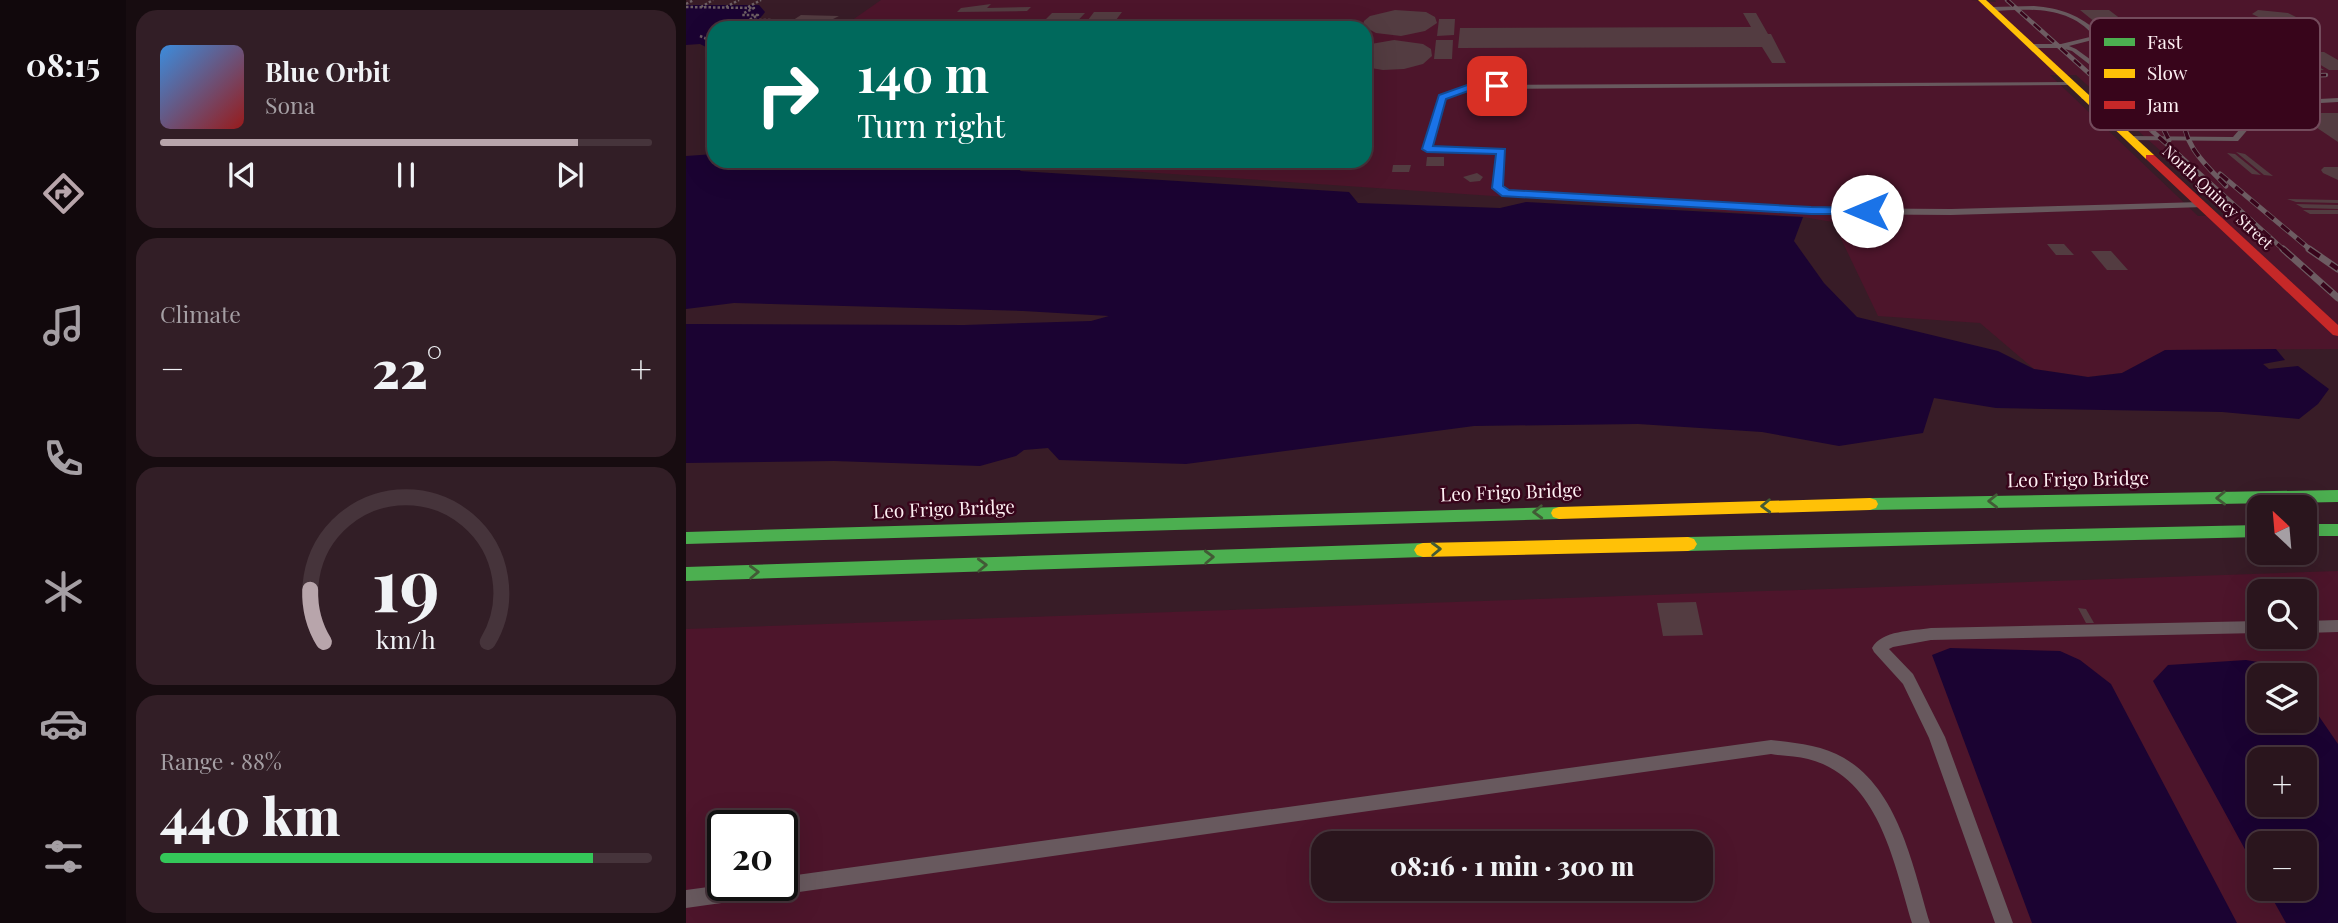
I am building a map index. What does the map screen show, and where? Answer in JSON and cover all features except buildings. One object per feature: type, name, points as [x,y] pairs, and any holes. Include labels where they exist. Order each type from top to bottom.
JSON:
[{"type":"main road","name":"North Quincy Street","points":[[1987,4],[2090,102]]},
{"type":"main road","name":"North Quincy Street","points":[[2120,130],[2338,332]]},
{"type":"main road","name":"Leo Frigo Bridge","points":[[686,538],[1873,503],[2338,496]]},
{"type":"main road","points":[[2317,530],[2338,530]]},
{"type":"main road","points":[[686,574],[1562,546],[2247,531]]},
{"type":"lane","points":[[1987,4],[2057,9],[2076,16],[2090,28]]},
{"type":"lane","points":[[2031,46],[2061,46],[2090,41]]},
{"type":"lane","points":[[2061,46],[2074,50],[2090,62]]},
{"type":"lane","points":[[2072,84],[1470,87],[1442,97],[1427,149],[1502,152],[1497,188],[1506,194],[1811,211],[1951,212],[2202,205]]},
{"type":"lane","points":[[2085,97],[2090,97]]},
{"type":"lane","points":[[2320,101],[2338,100]]},
{"type":"lane","points":[[2129,138],[2235,139],[2243,130]]},
{"type":"lane","points":[[2317,627],[2338,626]]},
{"type":"lane","points":[[2004,923],[1937,737],[1908,679],[1879,648],[1890,641],[1931,634],[2247,627]]},
{"type":"lane","points":[[686,899],[1332,807],[1784,747],[1822,754],[1846,766],[1869,791],[1889,821],[1921,923]]},
{"type":"path","points":[[686,5],[694,0]]},
{"type":"path","points":[[700,7],[713,0]]},
{"type":"path","points":[[726,8],[739,0]]},
{"type":"path","points":[[747,8],[761,0]]},
{"type":"path","points":[[686,5],[754,8],[743,14],[758,15],[749,20]]},
{"type":"path","points":[[749,20],[771,20]]},
{"type":"path","points":[[700,36],[707,40]]},
{"type":"shaded area","points":[[881,0],[2338,0],[2338,349],[2166,350],[2122,373],[2088,377],[2034,369],[1980,323],[1878,316],[1833,222],[1803,217],[1083,168],[1372,168],[1372,21],[851,21]]},
{"type":"shaded area","points":[[686,5],[759,5],[765,12],[756,21],[707,21],[707,48],[700,44],[686,45]]},
{"type":"shaded area","points":[[707,154],[707,168],[1022,168],[1020,171],[1349,192],[1358,203],[1500,208],[1526,202],[1803,217],[1794,241],[1824,283],[1857,317],[1998,351],[2034,369],[2088,377],[2122,373],[2165,350],[2276,349],[2285,360],[2263,364],[2269,369],[2298,366],[2329,389],[2318,404],[2299,419],[2222,412],[1996,408],[1934,398],[1923,433],[1839,446],[1762,432],[1638,424],[1474,426],[1186,464],[1059,460],[1048,448],[1024,450],[1016,456],[980,466],[834,461],[686,463],[686,324],[964,325],[1091,321],[1109,316],[734,303],[686,309],[686,156]]},
{"type":"shaded area","points":[[2338,571],[2338,923],[686,923],[686,629]]},
{"type":"shaded area","points":[[1950,648],[2060,651],[2080,660],[2111,684],[2237,923],[2032,923],[1932,655]]},
{"type":"shaded area","points":[[2246,660],[2264,663],[2247,663],[2247,733],[2317,733],[2317,713],[2338,744],[2338,923],[2286,923],[2274,901],[2317,901],[2317,831],[2247,831],[2247,853],[2153,681],[2168,665]]},
{"type":"railway","points":[[2007,0],[2090,74]]},
{"type":"railway","points":[[2320,75],[2326,75]]},
{"type":"railway","points":[[2151,130],[2285,251]]},
{"type":"railway","points":[[2164,130],[2169,140]]},
{"type":"railway","points":[[2185,130],[2190,143],[2202,161],[2226,186]]},
{"type":"railway","points":[[2220,174],[2312,251]]},
{"type":"railway","points":[[2283,249],[2338,298]]},
{"type":"railway","points":[[2309,249],[2338,269]]},
{"type":"traffic: fast","points":[[1870,504],[2338,496]]},
{"type":"traffic: fast","points":[[686,538],[1559,513]]},
{"type":"traffic: fast","points":[[2317,530],[2338,530]]},
{"type":"traffic: fast","points":[[1688,544],[2247,531]]},
{"type":"traffic: fast","points":[[686,574],[1423,550]]},
{"type":"traffic: slow","points":[[1982,0],[2090,101]]},
{"type":"traffic: slow","points":[[2121,130],[2150,157]]},
{"type":"traffic: slow","points":[[1559,513],[1870,504]]},
{"type":"traffic: slow","points":[[1423,550],[1688,544]]},
{"type":"traffic: jam","points":[[2150,157],[2338,332]]},
{"type":"route","points":[[1497,86],[1470,87],[1442,97],[1427,149],[1502,152],[1497,188],[1506,194],[1811,211],[1867,211]]}]
